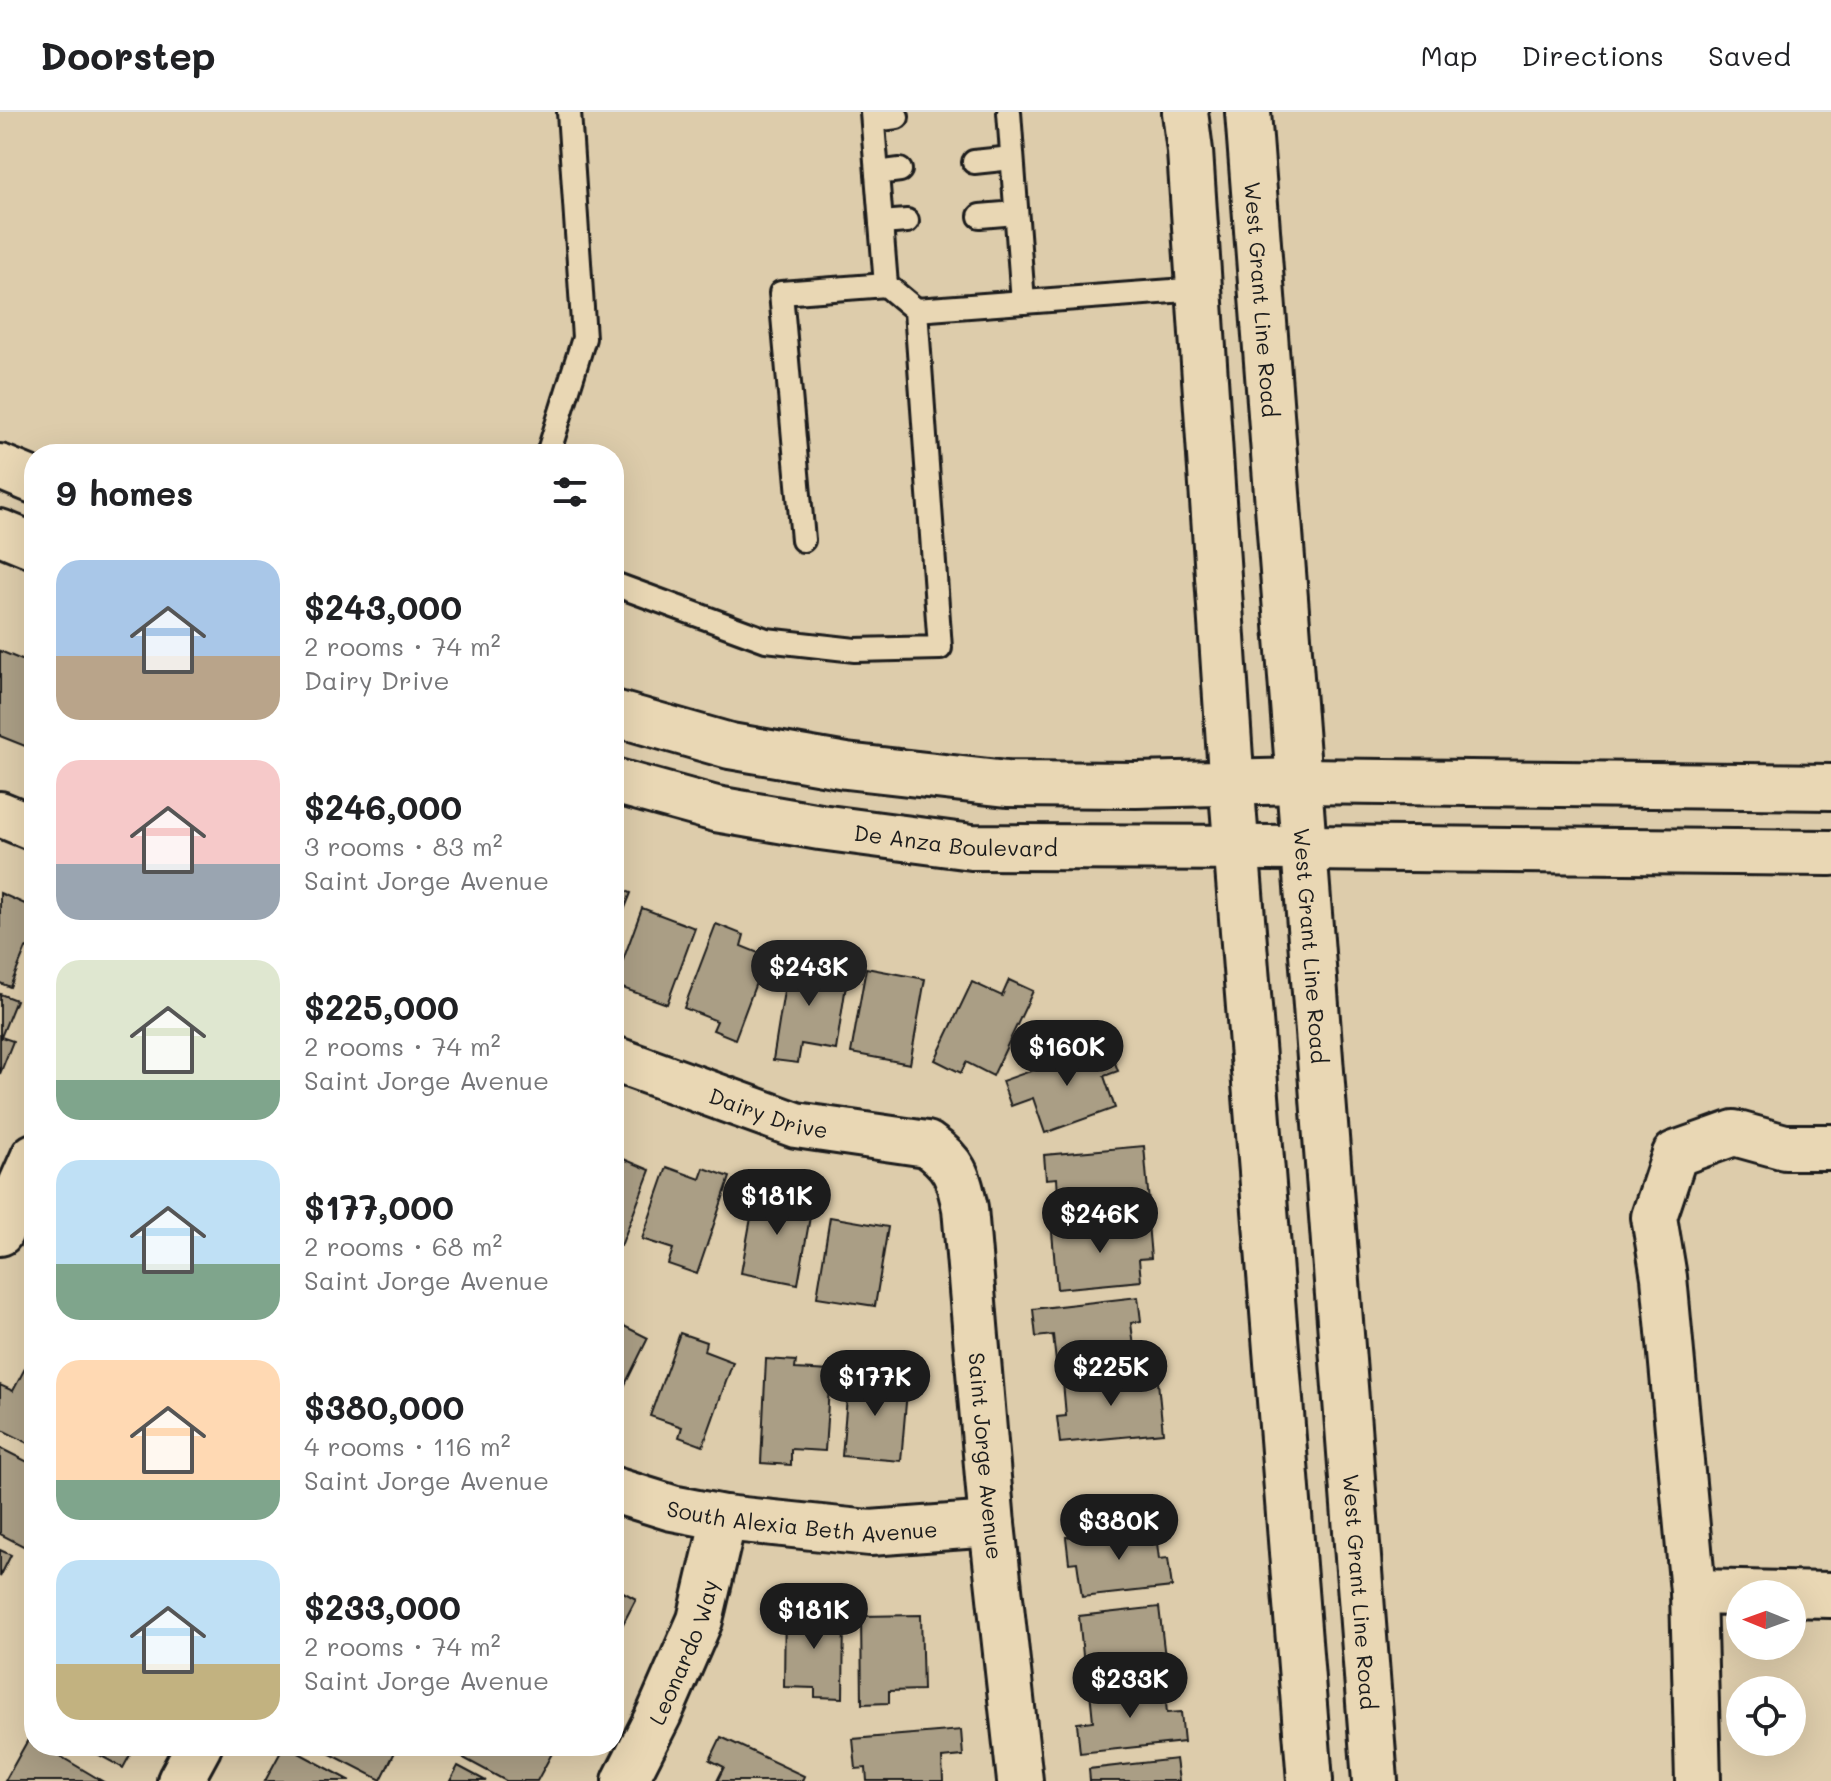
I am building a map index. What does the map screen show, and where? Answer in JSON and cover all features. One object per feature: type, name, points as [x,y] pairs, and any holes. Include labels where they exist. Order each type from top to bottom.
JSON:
[{"type":"street","points":[[1185,112],[1232,783],[1310,1781]]},
{"type":"street","name":"West Grant Line Road","points":[[1248,112],[1375,1781]]},
{"type":"street","points":[[0,467],[24,477]]},
{"type":"street","points":[[0,532],[24,542]]},
{"type":"street","points":[[624,716],[730,746],[846,766],[1007,784],[1298,781],[1831,787]]},
{"type":"street","name":"De Anza Boulevard","points":[[624,784],[716,809],[820,827],[972,847],[1831,853]]},
{"type":"street","points":[[0,814],[24,824]]},
{"type":"street","name":"Dairy Drive","points":[[624,1063],[796,1125],[927,1144]]},
{"type":"street","points":[[1698,1781],[1693,1592],[1664,1277],[1654,1217],[1675,1154],[1734,1133],[1785,1147],[1831,1147]]},
{"type":"street","name":"Saint Jorge Avenue","points":[[927,1144],[945,1156],[957,1174],[965,1208],[992,1524],[1020,1781]]},
{"type":"street","points":[[0,1233],[24,1179]]},
{"type":"street","name":"South Alexia Beth Avenue","points":[[624,1493],[672,1508],[724,1518],[870,1533],[992,1524]]},
{"type":"street","name":"Leonardo Way","points":[[625,1781],[659,1714],[700,1620],[724,1518]]},
{"type":"street","points":[[1693,1592],[1831,1595]]},
{"type":"street","points":[[180,1781],[194,1756]]},
{"type":"lane","points":[[551,444],[584,338],[569,112]]},
{"type":"lane","points":[[1009,112],[1023,302]]},
{"type":"lane","points":[[886,285],[872,116],[897,117]]},
{"type":"lane","points":[[974,162],[1012,158]]},
{"type":"lane","points":[[877,173],[900,170]]},
{"type":"lane","points":[[980,216],[1016,213]]},
{"type":"lane","points":[[881,223],[907,221]]},
{"type":"lane","points":[[803,540],[781,293],[886,285],[916,310],[1199,289]]},
{"type":"lane","points":[[624,588],[766,640],[855,650],[940,648],[916,310]]},
{"type":"building","points":[[0,651],[24,661],[24,746],[0,736]]},
{"type":"building","points":[[624,890],[631,893],[624,910]]},
{"type":"building","points":[[0,893],[24,904],[24,953],[10,987],[0,983]]},
{"type":"building","points":[[642,908],[695,928],[667,1004],[624,989],[624,958]]},
{"type":"building","points":[[716,924],[744,935],[741,946],[766,956],[735,1039],[713,1030],[717,1021],[684,1008]]},
{"type":"building","points":[[790,953],[816,958],[815,967],[848,972],[836,1050],[801,1044],[798,1063],[773,1060]]},
{"type":"building","points":[[866,968],[925,979],[910,1064],[851,1053]]},
{"type":"building","points":[[1009,980],[1033,991],[993,1076],[966,1062],[961,1073],[935,1060],[972,982],[1002,996]]},
{"type":"building","points":[[0,994],[16,1000],[1,1037],[13,1041],[0,1074]]},
{"type":"building","points":[[1108,1044],[1118,1071],[1104,1076],[1115,1108],[1045,1133],[1033,1098],[1011,1106],[1002,1081]]},
{"type":"building","points":[[1144,1146],[1149,1203],[1059,1211],[1057,1178],[1046,1179],[1044,1155]]},
{"type":"building","points":[[624,1159],[650,1170],[624,1238]]},
{"type":"building","points":[[667,1167],[700,1179],[704,1168],[730,1177],[697,1274],[668,1264],[673,1249],[642,1239]]},
{"type":"building","points":[[756,1190],[813,1200],[798,1284],[741,1273]]},
{"type":"building","points":[[830,1217],[888,1227],[875,1306],[817,1297]]},
{"type":"building","points":[[1148,1223],[1151,1258],[1139,1259],[1141,1281],[1057,1289],[1052,1232]]},
{"type":"building","points":[[1138,1297],[1141,1321],[1131,1323],[1136,1362],[1057,1371],[1053,1335],[1036,1337],[1033,1309]]},
{"type":"building","points":[[624,1326],[648,1338],[624,1387]]},
{"type":"building","points":[[680,1333],[706,1342],[704,1351],[733,1362],[703,1446],[679,1437],[682,1427],[650,1416]]},
{"type":"building","points":[[766,1359],[796,1361],[795,1369],[830,1371],[825,1451],[791,1449],[791,1465],[761,1463]]},
{"type":"building","points":[[24,1370],[24,1441],[0,1429],[0,1385],[13,1391]]},
{"type":"building","points":[[1157,1372],[1163,1433],[1060,1443],[1057,1417],[1066,1416],[1063,1382]]},
{"type":"building","points":[[849,1374],[908,1379],[901,1461],[842,1456]]},
{"type":"building","points":[[0,1448],[24,1460],[24,1546],[0,1534]]},
{"type":"building","points":[[1155,1527],[1159,1559],[1168,1558],[1172,1587],[1082,1597],[1077,1562],[1069,1563],[1066,1537]]},
{"type":"building","points":[[0,1550],[11,1555],[0,1577]]},
{"type":"building","points":[[624,1592],[636,1599],[624,1622]]},
{"type":"building","points":[[785,1601],[809,1601],[809,1616],[844,1616],[843,1698],[815,1697],[815,1688],[784,1687]]},
{"type":"building","points":[[1159,1607],[1166,1666],[1085,1675],[1079,1616]]},
{"type":"building","points":[[921,1615],[923,1690],[889,1691],[889,1703],[862,1704],[861,1616]]},
{"type":"building","points":[[1164,1683],[1167,1713],[1181,1712],[1184,1742],[1080,1753],[1077,1723],[1093,1721],[1090,1691]]},
{"type":"building","points":[[961,1730],[963,1756],[942,1758],[943,1781],[867,1781],[866,1768],[856,1769],[853,1739]]},
{"type":"building","points":[[721,1737],[804,1776],[802,1781],[717,1781],[724,1767],[710,1760]]},
{"type":"building","points":[[24,1747],[24,1756],[60,1756],[102,1781],[5,1781]]},
{"type":"building","points":[[101,1756],[130,1756],[123,1768]]},
{"type":"building","points":[[279,1756],[305,1756],[351,1781],[265,1781]]},
{"type":"building","points":[[334,1756],[393,1756],[381,1780]]},
{"type":"building","points":[[460,1756],[551,1756],[537,1781],[506,1781]]},
{"type":"building","points":[[1176,1759],[1179,1781],[1090,1781],[1089,1769]]},
{"type":"building","points":[[458,1766],[486,1781],[450,1781]]}]
